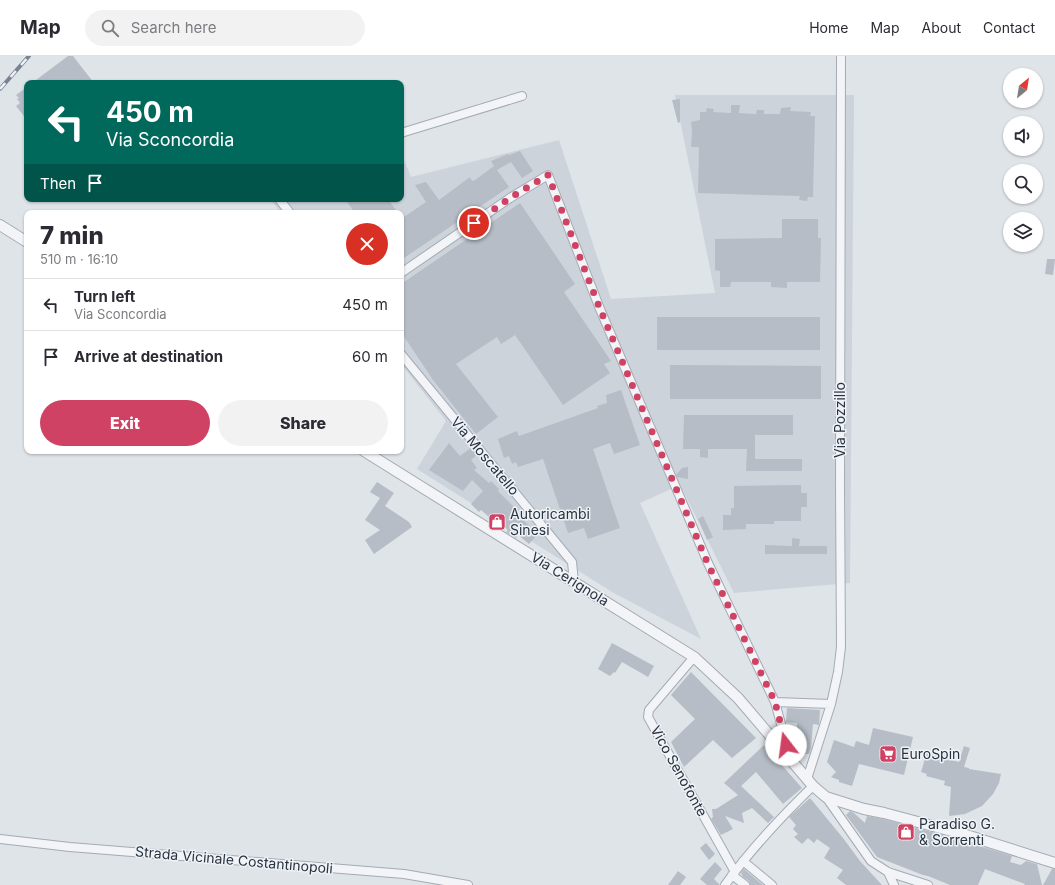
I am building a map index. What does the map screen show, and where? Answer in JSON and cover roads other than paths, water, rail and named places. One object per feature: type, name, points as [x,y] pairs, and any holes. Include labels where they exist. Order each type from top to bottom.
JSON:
[{"type":"street","name":"Via Pozzillo","points":[[810,782],[831,704],[838,672],[841,647],[841,56]]},
{"type":"street","points":[[404,133],[522,96]]},
{"type":"street","points":[[404,271],[510,198],[548,175],[600,309],[708,564],[775,702],[790,760]]},
{"type":"street","points":[[281,202],[288,210]]},
{"type":"street","points":[[0,225],[24,240]]},
{"type":"street","name":"Via Moscatello","points":[[404,358],[572,562],[574,582]]},
{"type":"street","name":"Via Cerignola","points":[[369,454],[694,657],[738,698],[790,760],[826,797]]},
{"type":"street","name":"Vico Senofonte","points":[[694,657],[649,710],[648,717],[733,874]]},
{"type":"street","points":[[775,702],[831,704]]},
{"type":"street","points":[[725,885],[810,782]]},
{"type":"street","points":[[826,797],[864,809],[963,834],[1055,863]]},
{"type":"street","points":[[826,797],[871,861],[888,872],[928,885]]},
{"type":"street","name":"Strada Vicinale Costantinopoli","points":[[0,839],[78,848],[404,874],[468,885]]},
{"type":"street","points":[[743,862],[772,885]]},
{"type":"street","points":[[888,872],[894,885]]},
{"type":"street","points":[[733,874],[745,885]]},
{"type":"railway","points":[[0,89],[29,56]]},
{"type":"place","name":"Autoricambi Sinesi","points":[[497,522]]},
{"type":"place","name":"EuroSpin","points":[[888,754]]},
{"type":"place","name":"Paradiso G. & Sorrenti","points":[[906,832]]}]
